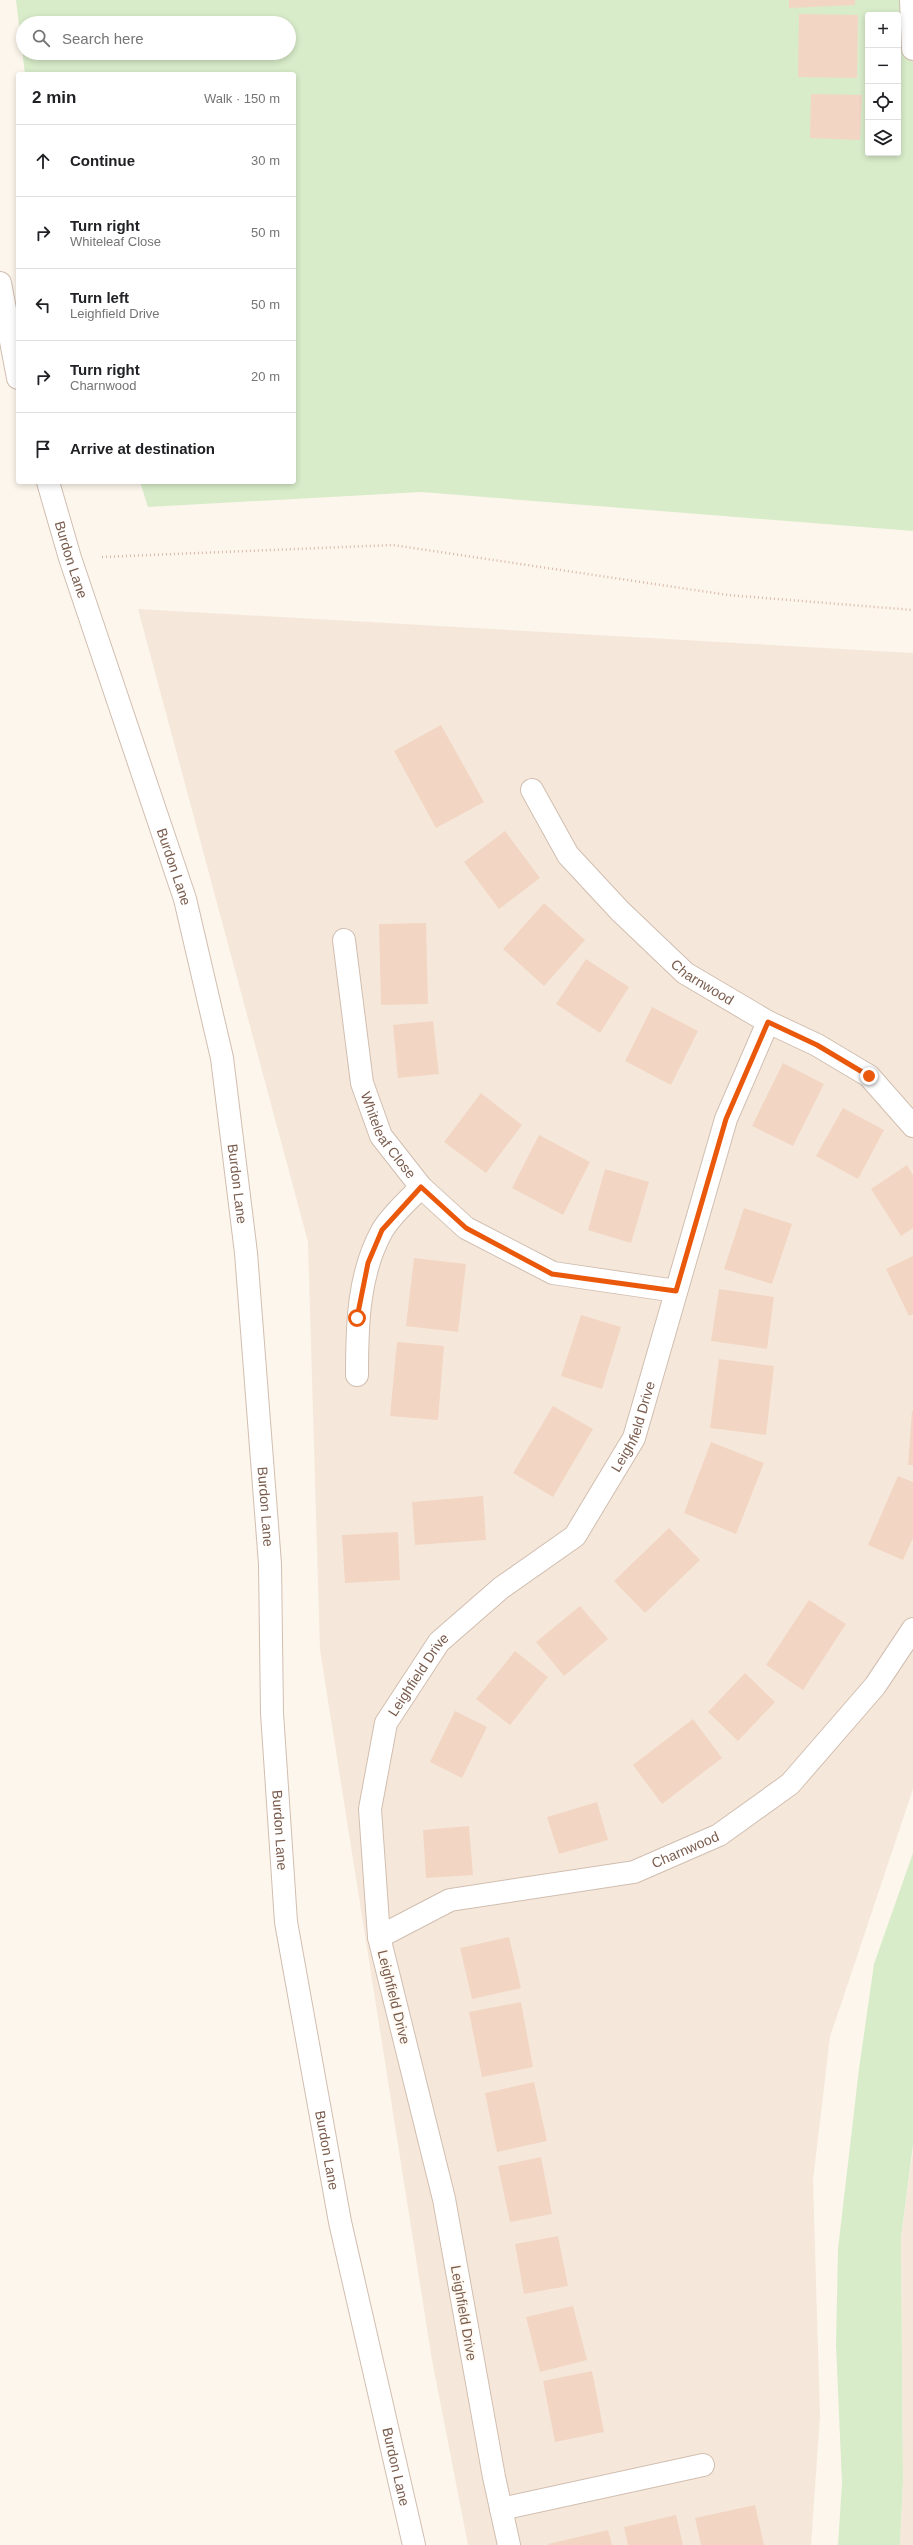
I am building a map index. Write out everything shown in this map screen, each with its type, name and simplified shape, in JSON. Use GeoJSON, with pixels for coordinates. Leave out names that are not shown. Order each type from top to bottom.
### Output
{"type":"FeatureCollection","features":[{"type":"Feature","properties":{"kind":"street"},"geometry":{"type":"LineString","coordinates":[[911,0],[913,49]]}},
{"type":"Feature","properties":{"kind":"street"},"geometry":{"type":"LineString","coordinates":[[0,283],[16,367]]}},
{"type":"Feature","properties":{"kind":"street","name":"Burdon Lane"},"geometry":{"type":"LineString","coordinates":[[49,484],[70,558],[185,899],[222,1058],[246,1253],[270,1564],[272,1714],[286,1922],[340,2222],[414,2545]]}},
{"type":"Feature","properties":{"kind":"street","name":"Charnwood"},"geometry":{"type":"LineString","coordinates":[[532,790],[568,855],[620,911],[685,972],[768,1022],[817,1045],[869,1076],[913,1126]]}},
{"type":"Feature","properties":{"kind":"street","name":"Whiteleaf Close"},"geometry":{"type":"LineString","coordinates":[[344,940],[362,1083],[381,1136],[421,1187],[466,1228],[552,1274],[676,1291]]}},
{"type":"Feature","properties":{"kind":"street","name":"Leighfield Drive"},"geometry":{"type":"LineString","coordinates":[[509,2545],[501,2509],[444,2199],[379,1937],[370,1809],[386,1723],[439,1642],[501,1588],[575,1536],[634,1438],[726,1119],[768,1022]]}},
{"type":"Feature","properties":{"kind":"street"},"geometry":{"type":"LineString","coordinates":[[357,1375],[357,1318],[368,1263],[382,1230],[421,1187]]}},
{"type":"Feature","properties":{"kind":"street","name":"Charnwood"},"geometry":{"type":"LineString","coordinates":[[379,1937],[450,1900],[634,1872],[718,1835],[790,1784],[875,1686],[913,1629]]}},
{"type":"Feature","properties":{"kind":"street"},"geometry":{"type":"LineString","coordinates":[[501,2509],[703,2465]]}},
{"type":"Feature","properties":{"kind":"path"},"geometry":{"type":"LineString","coordinates":[[70,558],[393,545],[728,595],[913,610]]}},
{"type":"Feature","properties":{"kind":"shaded area"},"geometry":{"type":"Polygon","coordinates":[[[138,609],[913,653],[913,1789],[830,2037],[813,2180],[820,2416],[811,2545],[468,2545],[432,2360],[320,1650],[308,1242],[138,609]]]}},
{"type":"Feature","properties":{"kind":"shaded area"},"geometry":{"type":"Polygon","coordinates":[[[913,2150],[913,2545],[900,2545],[903,2482],[901,2238],[913,2150]]]}},
{"type":"Feature","properties":{"kind":"green space"},"geometry":{"type":"Polygon","coordinates":[[[16,0],[913,0],[913,531],[421,492],[148,507],[141,484],[296,484],[296,72],[25,72],[23,60],[296,60],[296,16],[18,16],[16,0]]]}},
{"type":"Feature","properties":{"kind":"green space"},"geometry":{"type":"Polygon","coordinates":[[[913,1853],[913,2145],[901,2238],[903,2482],[900,2545],[838,2545],[842,2483],[836,2345],[838,2249],[859,2069],[874,1964],[913,1853]]]}},
{"type":"Feature","properties":{"kind":"building"},"geometry":{"type":"Polygon","coordinates":[[[789,0],[855,0],[855,5],[789,8],[789,0]]]}},
{"type":"Feature","properties":{"kind":"building"},"geometry":{"type":"Polygon","coordinates":[[[799,14],[858,15],[857,78],[798,77],[799,14]]]}},
{"type":"Feature","properties":{"kind":"building"},"geometry":{"type":"Polygon","coordinates":[[[811,94],[862,95],[860,140],[810,138],[811,94]]]}},
{"type":"Feature","properties":{"kind":"building"},"geometry":{"type":"Polygon","coordinates":[[[441,725],[484,802],[436,828],[394,751],[441,725]]]}},
{"type":"Feature","properties":{"kind":"building"},"geometry":{"type":"Polygon","coordinates":[[[505,831],[540,878],[499,909],[464,862],[505,831]]]}},
{"type":"Feature","properties":{"kind":"building"},"geometry":{"type":"Polygon","coordinates":[[[544,903],[585,940],[544,986],[503,949],[544,903]]]}},
{"type":"Feature","properties":{"kind":"building"},"geometry":{"type":"Polygon","coordinates":[[[426,923],[428,1004],[381,1005],[379,924],[426,923]]]}},
{"type":"Feature","properties":{"kind":"building"},"geometry":{"type":"Polygon","coordinates":[[[586,959],[629,987],[600,1033],[556,1004],[586,959]]]}},
{"type":"Feature","properties":{"kind":"building"},"geometry":{"type":"Polygon","coordinates":[[[652,1007],[698,1031],[671,1085],[625,1061],[652,1007]]]}},
{"type":"Feature","properties":{"kind":"building"},"geometry":{"type":"Polygon","coordinates":[[[433,1021],[439,1074],[398,1078],[393,1025],[433,1021]]]}},
{"type":"Feature","properties":{"kind":"building"},"geometry":{"type":"Polygon","coordinates":[[[783,1063],[824,1084],[793,1146],[752,1126],[783,1063]]]}},
{"type":"Feature","properties":{"kind":"building"},"geometry":{"type":"Polygon","coordinates":[[[481,1093],[522,1125],[486,1173],[444,1142],[481,1093]]]}},
{"type":"Feature","properties":{"kind":"building"},"geometry":{"type":"Polygon","coordinates":[[[843,1108],[884,1130],[858,1179],[816,1156],[843,1108]]]}},
{"type":"Feature","properties":{"kind":"building"},"geometry":{"type":"Polygon","coordinates":[[[539,1135],[590,1162],[563,1215],[512,1188],[539,1135]]]}},
{"type":"Feature","properties":{"kind":"building"},"geometry":{"type":"Polygon","coordinates":[[[907,1165],[913,1175],[913,1228],[901,1236],[871,1189],[907,1165]]]}},
{"type":"Feature","properties":{"kind":"building"},"geometry":{"type":"Polygon","coordinates":[[[605,1169],[649,1182],[631,1243],[588,1230],[605,1169]]]}},
{"type":"Feature","properties":{"kind":"building"},"geometry":{"type":"Polygon","coordinates":[[[744,1208],[792,1224],[772,1284],[724,1269],[744,1208]]]}},
{"type":"Feature","properties":{"kind":"building"},"geometry":{"type":"Polygon","coordinates":[[[913,1256],[913,1314],[909,1316],[886,1269],[913,1256]]]}},
{"type":"Feature","properties":{"kind":"building"},"geometry":{"type":"Polygon","coordinates":[[[414,1258],[466,1264],[458,1332],[406,1326],[414,1258]]]}},
{"type":"Feature","properties":{"kind":"building"},"geometry":{"type":"Polygon","coordinates":[[[719,1289],[774,1297],[767,1349],[711,1341],[719,1289]]]}},
{"type":"Feature","properties":{"kind":"building"},"geometry":{"type":"Polygon","coordinates":[[[581,1315],[621,1327],[602,1389],[561,1376],[581,1315]]]}},
{"type":"Feature","properties":{"kind":"building"},"geometry":{"type":"Polygon","coordinates":[[[397,1342],[444,1346],[438,1420],[390,1416],[397,1342]]]}},
{"type":"Feature","properties":{"kind":"building"},"geometry":{"type":"Polygon","coordinates":[[[719,1359],[774,1366],[766,1435],[710,1428],[719,1359]]]}},
{"type":"Feature","properties":{"kind":"building"},"geometry":{"type":"Polygon","coordinates":[[[553,1406],[593,1429],[553,1497],[513,1473],[553,1406]]]}},
{"type":"Feature","properties":{"kind":"building"},"geometry":{"type":"Polygon","coordinates":[[[912,1411],[913,1465],[908,1465],[912,1411]]]}},
{"type":"Feature","properties":{"kind":"building"},"geometry":{"type":"Polygon","coordinates":[[[711,1442],[764,1463],[736,1534],[684,1513],[711,1442]]]}},
{"type":"Feature","properties":{"kind":"building"},"geometry":{"type":"Polygon","coordinates":[[[898,1476],[913,1482],[913,1538],[903,1560],[868,1545],[898,1476]]]}},
{"type":"Feature","properties":{"kind":"building"},"geometry":{"type":"Polygon","coordinates":[[[483,1496],[486,1540],[415,1545],[412,1502],[483,1496]]]}},
{"type":"Feature","properties":{"kind":"building"},"geometry":{"type":"Polygon","coordinates":[[[669,1528],[700,1560],[645,1613],[614,1581],[669,1528]]]}},
{"type":"Feature","properties":{"kind":"building"},"geometry":{"type":"Polygon","coordinates":[[[398,1532],[400,1580],[345,1583],[342,1535],[398,1532]]]}},
{"type":"Feature","properties":{"kind":"building"},"geometry":{"type":"Polygon","coordinates":[[[809,1600],[846,1624],[803,1690],[766,1665],[809,1600]]]}},
{"type":"Feature","properties":{"kind":"building"},"geometry":{"type":"Polygon","coordinates":[[[580,1606],[608,1639],[564,1676],[536,1642],[580,1606]]]}},
{"type":"Feature","properties":{"kind":"building"},"geometry":{"type":"Polygon","coordinates":[[[515,1651],[548,1677],[510,1725],[476,1699],[515,1651]]]}},
{"type":"Feature","properties":{"kind":"building"},"geometry":{"type":"Polygon","coordinates":[[[745,1673],[775,1702],[738,1741],[708,1712],[745,1673]]]}},
{"type":"Feature","properties":{"kind":"building"},"geometry":{"type":"Polygon","coordinates":[[[455,1711],[487,1727],[462,1778],[430,1762],[455,1711]]]}},
{"type":"Feature","properties":{"kind":"building"},"geometry":{"type":"Polygon","coordinates":[[[693,1719],[722,1758],[662,1804],[633,1765],[693,1719]]]}},
{"type":"Feature","properties":{"kind":"building"},"geometry":{"type":"Polygon","coordinates":[[[597,1802],[608,1840],[559,1854],[547,1817],[597,1802]]]}},
{"type":"Feature","properties":{"kind":"building"},"geometry":{"type":"Polygon","coordinates":[[[469,1826],[473,1875],[426,1878],[423,1830],[469,1826]]]}},
{"type":"Feature","properties":{"kind":"building"},"geometry":{"type":"Polygon","coordinates":[[[509,1937],[521,1988],[472,1999],[460,1948],[509,1937]]]}},
{"type":"Feature","properties":{"kind":"building"},"geometry":{"type":"Polygon","coordinates":[[[521,2002],[533,2067],[482,2077],[469,2012],[521,2002]]]}},
{"type":"Feature","properties":{"kind":"building"},"geometry":{"type":"Polygon","coordinates":[[[534,2082],[547,2141],[497,2152],[485,2093],[534,2082]]]}},
{"type":"Feature","properties":{"kind":"building"},"geometry":{"type":"Polygon","coordinates":[[[541,2157],[552,2214],[510,2222],[498,2166],[541,2157]]]}},
{"type":"Feature","properties":{"kind":"building"},"geometry":{"type":"Polygon","coordinates":[[[558,2236],[568,2286],[524,2294],[515,2244],[558,2236]]]}},
{"type":"Feature","properties":{"kind":"building"},"geometry":{"type":"Polygon","coordinates":[[[573,2306],[587,2360],[540,2372],[526,2317],[573,2306]]]}},
{"type":"Feature","properties":{"kind":"building"},"geometry":{"type":"Polygon","coordinates":[[[592,2371],[604,2432],[555,2442],[543,2381],[592,2371]]]}},
{"type":"Feature","properties":{"kind":"building"},"geometry":{"type":"Polygon","coordinates":[[[755,2505],[764,2545],[701,2545],[695,2518],[755,2505]]]}},
{"type":"Feature","properties":{"kind":"building"},"geometry":{"type":"Polygon","coordinates":[[[676,2515],[683,2545],[628,2545],[624,2527],[676,2515]]]}},
{"type":"Feature","properties":{"kind":"building"},"geometry":{"type":"Polygon","coordinates":[[[608,2530],[612,2545],[548,2544],[608,2530]]]}},
{"type":"Feature","properties":{"kind":"route"},"geometry":{"type":"LineString","coordinates":[[357,1318],[368,1263],[382,1230],[421,1187],[466,1228],[552,1274],[676,1291],[726,1119],[768,1022],[817,1045],[869,1076]]}}]}
